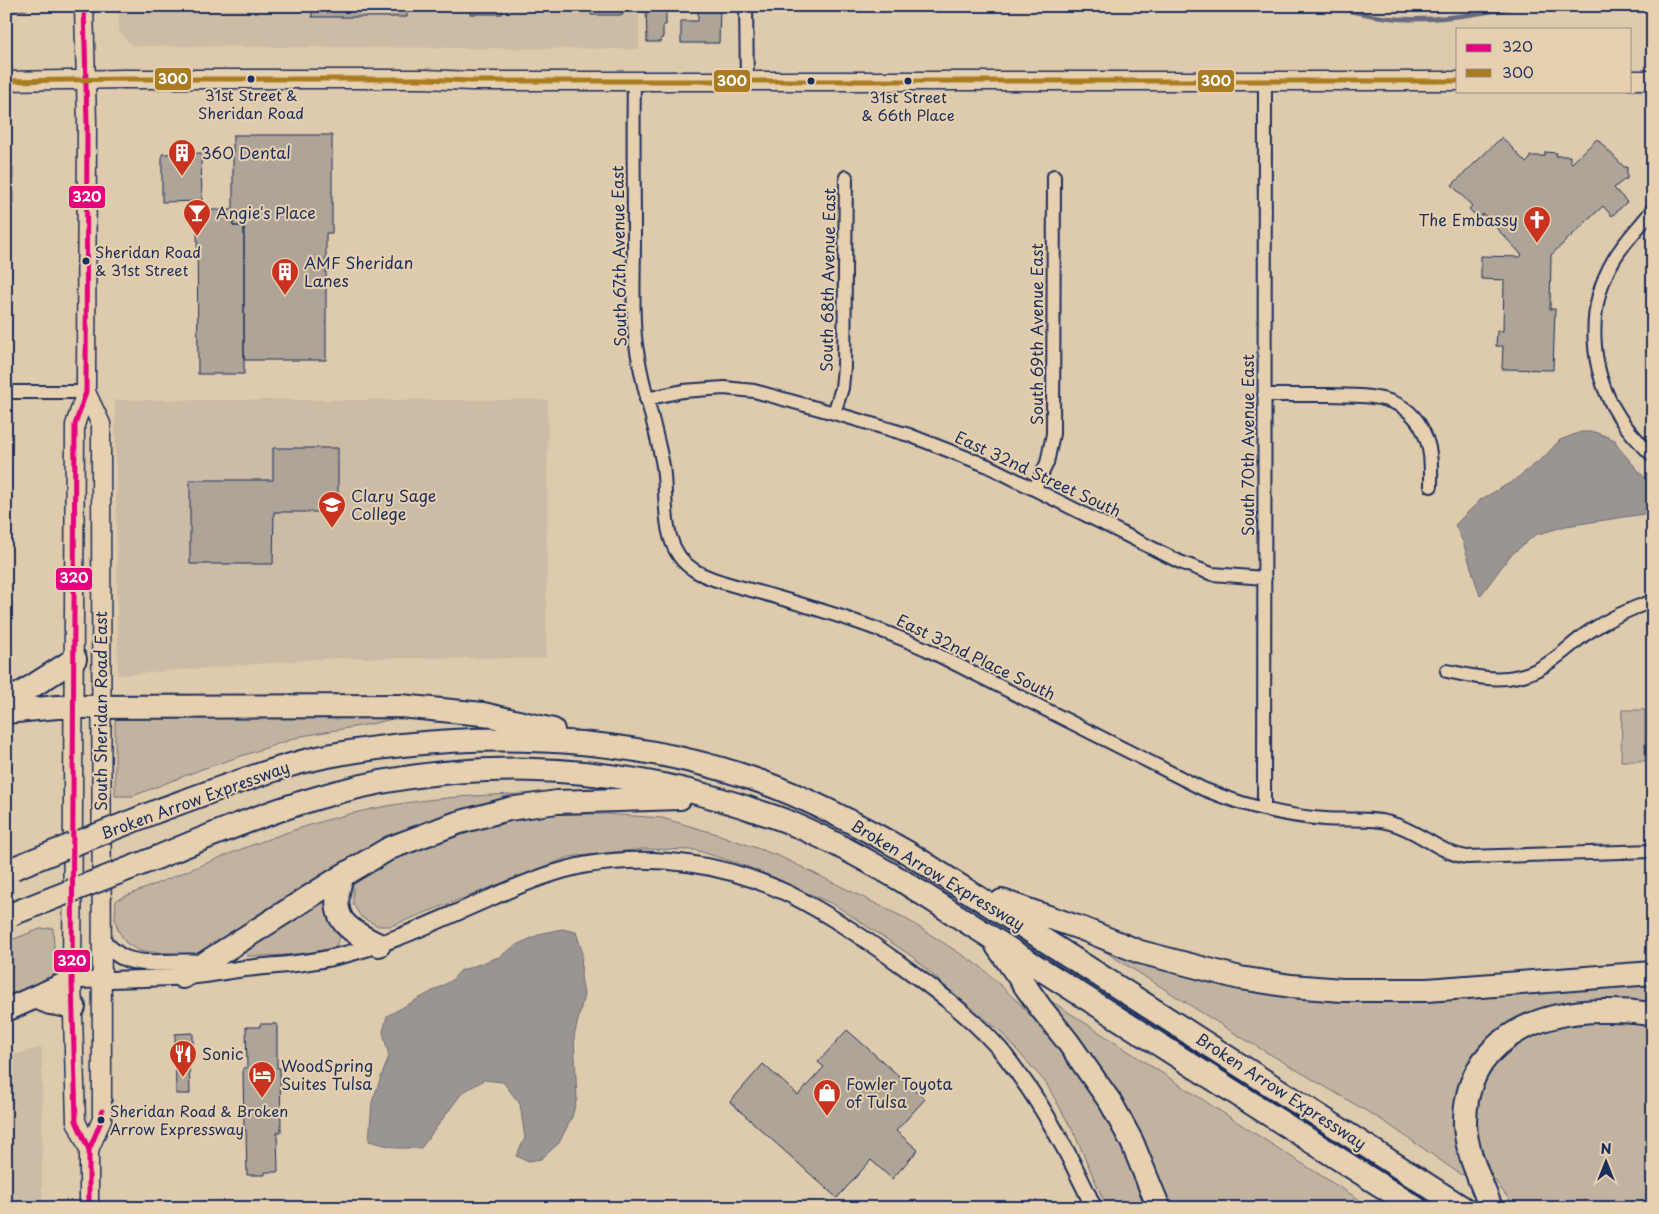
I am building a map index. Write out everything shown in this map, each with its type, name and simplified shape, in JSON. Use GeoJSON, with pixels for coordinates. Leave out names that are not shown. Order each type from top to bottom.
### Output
{"type":"FeatureCollection","features":[{"type":"Feature","properties":{"kind":"highway"},"geometry":{"type":"LineString","coordinates":[[6,703],[75,659]]}},
{"type":"Feature","properties":{"kind":"highway"},"geometry":{"type":"LineString","coordinates":[[6,712],[34,708],[400,706],[483,714],[661,755]]}},
{"type":"Feature","properties":{"kind":"highway","name":"Broken Arrow Expressway"},"geometry":{"type":"LineString","coordinates":[[10,870],[209,792],[294,764],[376,748],[470,739],[530,739],[580,743],[661,755],[762,782],[868,830],[965,888],[1463,1208]]}},
{"type":"Feature","properties":{"kind":"highway","name":"Broken Arrow Expressway"},"geometry":{"type":"LineString","coordinates":[[9,915],[256,818],[310,799],[389,781],[440,773],[491,769],[555,770],[599,774],[634,780],[714,797],[792,823],[821,836],[901,880],[1416,1208]]}},
{"type":"Feature","properties":{"kind":"highway"},"geometry":{"type":"LineString","coordinates":[[182,977],[342,876],[390,848],[457,823],[509,809],[557,802],[714,797]]}},
{"type":"Feature","properties":{"kind":"highway"},"geometry":{"type":"LineString","coordinates":[[342,876],[336,901],[342,922],[360,936],[379,945]]}},
{"type":"Feature","properties":{"kind":"highway"},"geometry":{"type":"LineString","coordinates":[[965,888],[1083,929],[1140,952],[1240,978],[1291,986],[1342,990],[1427,990],[1653,973]]}},
{"type":"Feature","properties":{"kind":"highway"},"geometry":{"type":"LineString","coordinates":[[991,937],[1111,1103],[1132,1142],[1159,1208]]}},
{"type":"Feature","properties":{"kind":"highway"},"geometry":{"type":"LineString","coordinates":[[6,1010],[38,998],[72,981]]}},
{"type":"Feature","properties":{"kind":"highway"},"geometry":{"type":"LineString","coordinates":[[38,998],[50,1003],[74,1007]]}},
{"type":"Feature","properties":{"kind":"highway"},"geometry":{"type":"LineString","coordinates":[[1490,1208],[1470,1154],[1465,1125],[1466,1109],[1474,1079],[1482,1064],[1494,1049],[1507,1037],[1524,1027],[1545,1019],[1570,1013],[1624,1011],[1653,1015]]}},
{"type":"Feature","properties":{"kind":"main road","name":"South Sheridan Road East"},"geometry":{"type":"LineString","coordinates":[[84,6],[87,122],[86,392],[75,425],[72,981],[76,1121],[89,1150],[90,1208]]}},
{"type":"Feature","properties":{"kind":"main road"},"geometry":{"type":"LineString","coordinates":[[6,81],[124,79],[1456,81]]}},
{"type":"Feature","properties":{"kind":"main road"},"geometry":{"type":"LineString","coordinates":[[1632,80],[1653,80]]}},
{"type":"Feature","properties":{"kind":"main road","name":"South Sheridan Road East"},"geometry":{"type":"LineString","coordinates":[[86,392],[101,424],[102,1119],[89,1150]]}},
{"type":"Feature","properties":{"kind":"street"},"geometry":{"type":"LineString","coordinates":[[746,6],[747,80]]}},
{"type":"Feature","properties":{"kind":"street","name":"South 67th Avenue East"},"geometry":{"type":"LineString","coordinates":[[634,80],[634,321],[637,353],[646,399],[657,436],[665,483],[669,535],[674,548]]}},
{"type":"Feature","properties":{"kind":"street","name":"South 70th Avenue East"},"geometry":{"type":"LineString","coordinates":[[1264,809],[1265,82]]}},
{"type":"Feature","properties":{"kind":"street","name":"South 69th Avenue East"},"geometry":{"type":"LineString","coordinates":[[1035,488],[1047,463],[1053,434],[1054,176]]}},
{"type":"Feature","properties":{"kind":"street","name":"South 68th Avenue East"},"geometry":{"type":"LineString","coordinates":[[834,412],[842,388],[844,367],[846,177]]}},
{"type":"Feature","properties":{"kind":"street"},"geometry":{"type":"LineString","coordinates":[[1653,209],[1630,236],[1612,262],[1601,289],[1595,326],[1597,361],[1610,401],[1625,426],[1653,456]]}},
{"type":"Feature","properties":{"kind":"street","name":"East 32nd Street South"},"geometry":{"type":"LineString","coordinates":[[646,399],[683,391],[724,388],[754,392],[834,412],[951,450],[988,466],[1180,562],[1212,574],[1265,578]]}},
{"type":"Feature","properties":{"kind":"street"},"geometry":{"type":"LineString","coordinates":[[6,392],[86,392]]}},
{"type":"Feature","properties":{"kind":"street"},"geometry":{"type":"LineString","coordinates":[[1264,394],[1365,396],[1389,400],[1399,404],[1416,419],[1428,441],[1431,459],[1431,486]]}},
{"type":"Feature","properties":{"kind":"street","name":"East 32nd Place South"},"geometry":{"type":"LineString","coordinates":[[674,548],[682,560],[693,570],[701,574],[842,616],[926,648],[1203,789],[1236,802],[1289,815],[1388,822],[1407,829],[1444,850],[1466,857],[1653,850]]}},
{"type":"Feature","properties":{"kind":"street"},"geometry":{"type":"LineString","coordinates":[[1447,671],[1494,679],[1518,677],[1528,674],[1550,662],[1586,634],[1612,618],[1624,611],[1653,601]]}},
{"type":"Feature","properties":{"kind":"street"},"geometry":{"type":"LineString","coordinates":[[72,981],[182,977],[297,964],[334,957],[379,945],[514,887],[585,865],[651,860],[717,869],[788,894],[861,936],[950,1000],[997,1046],[1038,1100],[1069,1153],[1094,1208]]}},
{"type":"Feature","properties":{"kind":"street"},"geometry":{"type":"LineString","coordinates":[[101,940],[113,951],[127,959],[149,962],[204,962],[232,970]]}},
{"type":"Feature","properties":{"kind":"shaded area"},"geometry":{"type":"Polygon","coordinates":[[[119,6],[639,6],[639,49],[132,46],[119,31],[119,6]]]}},
{"type":"Feature","properties":{"kind":"shaded area","name":"Clary Sage College"},"geometry":{"type":"Polygon","coordinates":[[[115,400],[548,400],[546,658],[332,658],[118,675],[115,400]]]}},
{"type":"Feature","properties":{"kind":"shaded area"},"geometry":{"type":"Polygon","coordinates":[[[1581,432],[1595,432],[1615,440],[1618,447],[1650,484],[1653,502],[1644,514],[1566,526],[1535,535],[1510,556],[1480,596],[1463,542],[1455,525],[1480,500],[1513,481],[1543,458],[1560,440],[1581,432]]]}},
{"type":"Feature","properties":{"kind":"shaded area"},"geometry":{"type":"Polygon","coordinates":[[[1622,710],[1645,710],[1645,761],[1621,761],[1622,710]]]}},
{"type":"Feature","properties":{"kind":"shaded area"},"geometry":{"type":"Polygon","coordinates":[[[122,714],[401,717],[302,736],[202,769],[133,796],[115,796],[115,721],[122,714]]]}},
{"type":"Feature","properties":{"kind":"shaded area"},"geometry":{"type":"Polygon","coordinates":[[[526,794],[526,800],[494,806],[198,955],[139,951],[126,943],[118,930],[115,919],[116,900],[242,849],[306,826],[372,809],[411,802],[468,796],[526,794]]]}},
{"type":"Feature","properties":{"kind":"shaded area"},"geometry":{"type":"Polygon","coordinates":[[[551,814],[606,814],[662,818],[717,834],[779,856],[903,917],[981,967],[1020,1004],[1066,1056],[1101,1107],[1133,1164],[1149,1208],[1107,1208],[1074,1133],[1046,1083],[999,1030],[953,993],[913,957],[835,905],[748,867],[696,850],[643,849],[569,857],[391,926],[378,926],[361,917],[353,904],[353,885],[380,866],[404,854],[492,825],[551,814]]]}},
{"type":"Feature","properties":{"kind":"shaded area"},"geometry":{"type":"Polygon","coordinates":[[[324,902],[340,937],[335,947],[313,952],[247,956],[244,948],[324,902]]]}},
{"type":"Feature","properties":{"kind":"shaded area"},"geometry":{"type":"Polygon","coordinates":[[[53,928],[56,984],[6,1002],[6,942],[40,929],[53,928]]]}},
{"type":"Feature","properties":{"kind":"shaded area"},"geometry":{"type":"Polygon","coordinates":[[[562,929],[576,932],[582,951],[581,976],[584,995],[574,1037],[577,1098],[572,1117],[559,1143],[541,1159],[529,1161],[516,1156],[525,1138],[520,1104],[503,1082],[484,1080],[462,1093],[421,1148],[397,1148],[369,1141],[372,1102],[389,1056],[383,1032],[387,1016],[451,981],[460,971],[499,957],[518,944],[543,933],[562,929]]]}},
{"type":"Feature","properties":{"kind":"shaded area"},"geometry":{"type":"Polygon","coordinates":[[[1096,946],[1214,981],[1653,980],[1653,1008],[1600,1004],[1471,1066],[1469,1171],[1464,1175],[1385,1122],[1239,1036],[1096,946]]]}},
{"type":"Feature","properties":{"kind":"shaded area"},"geometry":{"type":"Polygon","coordinates":[[[1051,1001],[1373,1208],[1170,1208],[1046,1003],[1051,1001]]]}},
{"type":"Feature","properties":{"kind":"shaded area"},"geometry":{"type":"Polygon","coordinates":[[[1625,1021],[1653,1026],[1653,1208],[1516,1208],[1499,1187],[1484,1163],[1478,1146],[1476,1132],[1477,1108],[1480,1092],[1486,1077],[1503,1055],[1514,1046],[1541,1032],[1573,1024],[1625,1021]]]}},
{"type":"Feature","properties":{"kind":"shaded area"},"geometry":{"type":"Polygon","coordinates":[[[42,1047],[42,1208],[6,1208],[6,1057],[42,1047]]]}},
{"type":"Feature","properties":{"kind":"building"},"geometry":{"type":"Polygon","coordinates":[[[6,6],[26,6],[26,10],[6,10],[6,6]]]}},
{"type":"Feature","properties":{"kind":"building"},"geometry":{"type":"Polygon","coordinates":[[[312,6],[407,6],[407,17],[312,17],[312,6]]]}},
{"type":"Feature","properties":{"kind":"building"},"geometry":{"type":"Polygon","coordinates":[[[470,6],[502,6],[502,14],[470,14],[470,6]]]}},
{"type":"Feature","properties":{"kind":"building"},"geometry":{"type":"Polygon","coordinates":[[[591,6],[623,6],[623,15],[591,15],[591,6]]]}},
{"type":"Feature","properties":{"kind":"building"},"geometry":{"type":"Polygon","coordinates":[[[646,6],[666,6],[666,25],[663,25],[663,38],[661,38],[661,42],[647,42],[646,6]]]}},
{"type":"Feature","properties":{"kind":"building"},"geometry":{"type":"Polygon","coordinates":[[[698,6],[720,6],[719,43],[681,43],[681,21],[698,21],[698,6]]]}},
{"type":"Feature","properties":{"kind":"building","name":"AMF Sheridan Lanes"},"geometry":{"type":"Polygon","coordinates":[[[233,135],[332,135],[332,233],[326,233],[326,360],[244,360],[244,226],[233,226],[233,135]]]}},
{"type":"Feature","properties":{"kind":"building","name":"The Embassy"},"geometry":{"type":"Polygon","coordinates":[[[1502,137],[1526,163],[1530,156],[1545,156],[1545,152],[1557,153],[1556,156],[1570,156],[1572,163],[1597,139],[1624,167],[1627,167],[1627,179],[1614,188],[1627,202],[1612,216],[1603,206],[1551,255],[1550,309],[1555,309],[1553,370],[1502,369],[1503,346],[1496,346],[1497,331],[1503,331],[1504,280],[1481,279],[1481,256],[1520,257],[1522,255],[1483,214],[1478,218],[1469,209],[1472,206],[1452,185],[1502,137]]]}},
{"type":"Feature","properties":{"kind":"building"},"geometry":{"type":"Polygon","coordinates":[[[6,153],[7,167],[13,167],[13,203],[6,203],[6,153]]]}},
{"type":"Feature","properties":{"kind":"building","name":"360 Dental"},"geometry":{"type":"Polygon","coordinates":[[[201,153],[202,201],[162,202],[162,154],[201,153]]]}},
{"type":"Feature","properties":{"kind":"building"},"geometry":{"type":"Polygon","coordinates":[[[197,210],[233,210],[233,226],[244,226],[244,374],[198,374],[197,210]]]}},
{"type":"Feature","properties":{"kind":"building"},"geometry":{"type":"Polygon","coordinates":[[[273,448],[338,448],[338,512],[274,512],[273,564],[190,564],[190,480],[273,480],[273,448]]]}},
{"type":"Feature","properties":{"kind":"building","name":"WoodSpring Suites Tulsa"},"geometry":{"type":"Polygon","coordinates":[[[260,1024],[277,1024],[277,1068],[280,1068],[281,1132],[277,1132],[278,1172],[265,1172],[265,1175],[247,1175],[243,1068],[247,1068],[246,1027],[260,1027],[260,1024]]]}},
{"type":"Feature","properties":{"kind":"building","name":"Fowler Toyota of Tulsa"},"geometry":{"type":"Polygon","coordinates":[[[847,1030],[925,1099],[896,1131],[918,1150],[892,1179],[871,1160],[837,1198],[730,1102],[763,1064],[798,1095],[824,1067],[818,1062],[847,1030]]]}},
{"type":"Feature","properties":{"kind":"building","name":"Sonic"},"geometry":{"type":"Polygon","coordinates":[[[193,1033],[193,1063],[189,1063],[190,1094],[176,1094],[175,1034],[193,1033]]]}},
{"type":"Feature","properties":{"kind":"waterway"},"geometry":{"type":"LineString","coordinates":[[1326,6],[1402,19],[1433,19],[1463,16],[1524,6]]}},
{"type":"Feature","properties":{"kind":"transit line","name":"320"},"geometry":{"type":"LineString","coordinates":[[84,6],[87,123],[86,392],[75,425],[72,981],[76,1121],[89,1150]]}},
{"type":"Feature","properties":{"kind":"transit line","name":"300"},"geometry":{"type":"LineString","coordinates":[[6,81],[124,79],[1456,81]]}},
{"type":"Feature","properties":{"kind":"transit line","name":"320"},"geometry":{"type":"LineString","coordinates":[[89,1208],[89,1150],[102,1119],[102,1111]]}},
{"type":"Feature","properties":{"kind":"place","name":"31st Street & Sheridan Road"},"geometry":{"type":"Point","coordinates":[251,79]}},
{"type":"Feature","properties":{"kind":"place","name":"31st Street & 66th Place"},"geometry":{"type":"Point","coordinates":[908,81]}},
{"type":"Feature","properties":{"kind":"place","name":"360 Dental"},"geometry":{"type":"Point","coordinates":[182,177]}},
{"type":"Feature","properties":{"kind":"place","name":"Angie's Place"},"geometry":{"type":"Point","coordinates":[197,237]}},
{"type":"Feature","properties":{"kind":"place","name":"The Embassy"},"geometry":{"type":"Point","coordinates":[1537,244]}},
{"type":"Feature","properties":{"kind":"place","name":"Sheridan Road & 31st Street"},"geometry":{"type":"Point","coordinates":[86,261]}},
{"type":"Feature","properties":{"kind":"place","name":"AMF Sheridan Lanes"},"geometry":{"type":"Point","coordinates":[285,296]}},
{"type":"Feature","properties":{"kind":"place","name":"Clary Sage College"},"geometry":{"type":"Point","coordinates":[332,529]}},
{"type":"Feature","properties":{"kind":"place","name":"Sonic"},"geometry":{"type":"Point","coordinates":[183,1078]}},
{"type":"Feature","properties":{"kind":"place","name":"WoodSpring Suites Tulsa"},"geometry":{"type":"Point","coordinates":[262,1099]}},
{"type":"Feature","properties":{"kind":"place","name":"Fowler Toyota of Tulsa"},"geometry":{"type":"Point","coordinates":[827,1117]}},
{"type":"Feature","properties":{"kind":"place","name":"Sheridan Road & Broken Arrow Expressway"},"geometry":{"type":"Point","coordinates":[101,1120]}}]}
